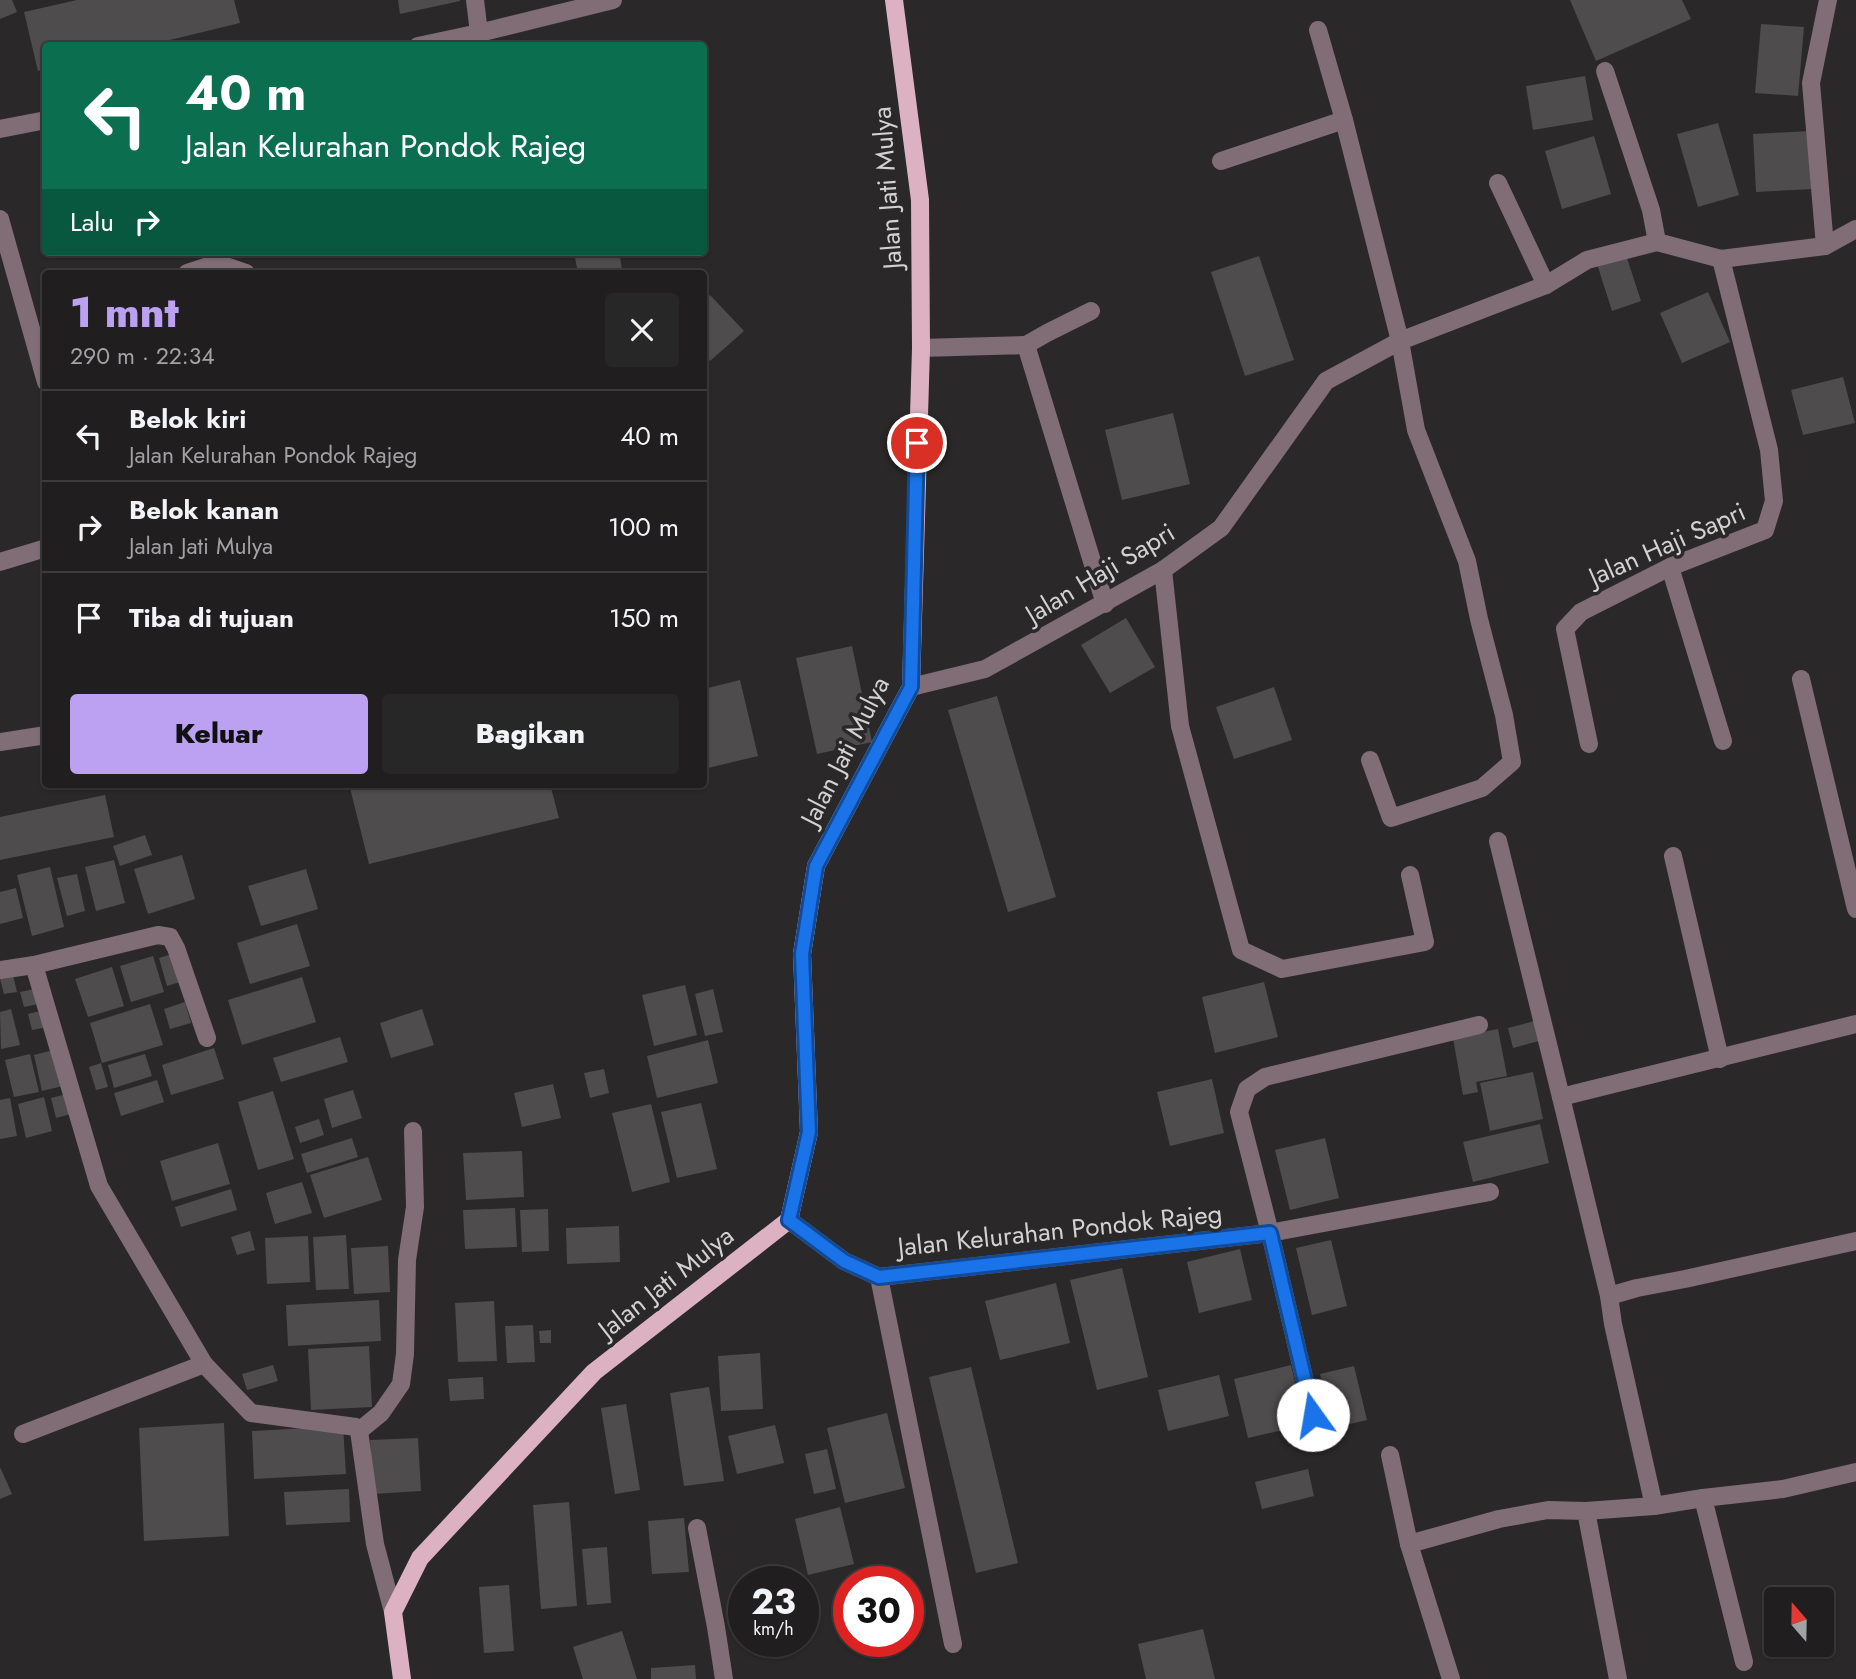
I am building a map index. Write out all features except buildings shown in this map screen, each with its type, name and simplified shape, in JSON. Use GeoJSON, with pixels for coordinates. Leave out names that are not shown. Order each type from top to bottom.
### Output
{"type":"FeatureCollection","features":[{"type":"Feature","properties":{"kind":"main road","name":"Jalan Jati Mulya"},"geometry":{"type":"LineString","coordinates":[[393,1612],[420,1558],[593,1372],[789,1220],[809,1132],[802,954],[816,866],[911,687],[921,348],[920,200],[894,0]]}},
{"type":"Feature","properties":{"kind":"main road"},"geometry":{"type":"LineString","coordinates":[[393,1612],[402,1679]]}},
{"type":"Feature","properties":{"kind":"street"},"geometry":{"type":"LineString","coordinates":[[475,0],[480,33]]}},
{"type":"Feature","properties":{"kind":"street"},"geometry":{"type":"LineString","coordinates":[[437,42],[614,0]]}},
{"type":"Feature","properties":{"kind":"street"},"geometry":{"type":"LineString","coordinates":[[1825,246],[1811,83],[1828,0]]}},
{"type":"Feature","properties":{"kind":"street"},"geometry":{"type":"LineString","coordinates":[[1318,30],[1344,120],[1400,341],[1416,430],[1467,561],[1504,715],[1512,762],[1482,788],[1391,818],[1370,760]]}},
{"type":"Feature","properties":{"kind":"street"},"geometry":{"type":"LineString","coordinates":[[1605,71],[1651,210],[1657,242]]}},
{"type":"Feature","properties":{"kind":"street"},"geometry":{"type":"LineString","coordinates":[[1221,161],[1344,120]]}},
{"type":"Feature","properties":{"kind":"street"},"geometry":{"type":"LineString","coordinates":[[0,129],[42,121]]}},
{"type":"Feature","properties":{"kind":"street"},"geometry":{"type":"LineString","coordinates":[[1498,183],[1546,285]]}},
{"type":"Feature","properties":{"kind":"street"},"geometry":{"type":"LineString","coordinates":[[0,219],[38,321],[42,352]]}},
{"type":"Feature","properties":{"kind":"street","name":"Jalan Haji Sapri"},"geometry":{"type":"LineString","coordinates":[[911,687],[985,669],[1163,570],[1221,528],[1326,381],[1400,341],[1546,285],[1587,260],[1657,242],[1721,259],[1825,246],[1856,229]]}},
{"type":"Feature","properties":{"kind":"street","name":"Jalan Haji Sapri"},"geometry":{"type":"LineString","coordinates":[[1589,744],[1565,629],[1581,611],[1670,567],[1765,530],[1774,501],[1769,450],[1721,259]]}},
{"type":"Feature","properties":{"kind":"street"},"geometry":{"type":"LineString","coordinates":[[196,270],[217,263],[237,270]]}},
{"type":"Feature","properties":{"kind":"street"},"geometry":{"type":"LineString","coordinates":[[921,348],[1026,345],[1091,311]]}},
{"type":"Feature","properties":{"kind":"street"},"geometry":{"type":"LineString","coordinates":[[1026,345],[1105,604]]}},
{"type":"Feature","properties":{"kind":"street"},"geometry":{"type":"LineString","coordinates":[[0,562],[42,549]]}},
{"type":"Feature","properties":{"kind":"street"},"geometry":{"type":"LineString","coordinates":[[1670,567],[1723,741]]}},
{"type":"Feature","properties":{"kind":"street"},"geometry":{"type":"LineString","coordinates":[[1163,570],[1180,726],[1241,950],[1282,969],[1425,942],[1410,875]]}},
{"type":"Feature","properties":{"kind":"street"},"geometry":{"type":"LineString","coordinates":[[1801,679],[1856,909]]}},
{"type":"Feature","properties":{"kind":"street"},"geometry":{"type":"LineString","coordinates":[[0,742],[42,736]]}},
{"type":"Feature","properties":{"kind":"street"},"geometry":{"type":"LineString","coordinates":[[1498,841],[1609,1297],[1654,1506]]}},
{"type":"Feature","properties":{"kind":"street"},"geometry":{"type":"LineString","coordinates":[[1673,856],[1720,1059]]}},
{"type":"Feature","properties":{"kind":"street"},"geometry":{"type":"LineString","coordinates":[[0,970],[34,965],[158,935],[170,937],[207,1038]]}},
{"type":"Feature","properties":{"kind":"street"},"geometry":{"type":"LineString","coordinates":[[34,965],[99,1186],[204,1364],[251,1413],[356,1427],[359,1431],[375,1544],[393,1612]]}},
{"type":"Feature","properties":{"kind":"street"},"geometry":{"type":"LineString","coordinates":[[1561,1097],[1856,1024]]}},
{"type":"Feature","properties":{"kind":"street","name":"Jalan Kelurahan Pondok Rajeg"},"geometry":{"type":"LineString","coordinates":[[1319,1441],[1239,1112],[1247,1089],[1265,1077],[1479,1025]]}},
{"type":"Feature","properties":{"kind":"street"},"geometry":{"type":"LineString","coordinates":[[359,1431],[381,1413],[401,1384],[405,1354],[407,1260],[415,1207],[413,1131]]}},
{"type":"Feature","properties":{"kind":"street","name":"Jalan Kelurahan Pondok Rajeg"},"geometry":{"type":"LineString","coordinates":[[789,1220],[844,1261],[879,1277],[1270,1233],[1490,1192]]}},
{"type":"Feature","properties":{"kind":"street"},"geometry":{"type":"LineString","coordinates":[[1609,1297],[1637,1288],[1856,1241]]}},
{"type":"Feature","properties":{"kind":"street"},"geometry":{"type":"LineString","coordinates":[[879,1277],[953,1644]]}},
{"type":"Feature","properties":{"kind":"street"},"geometry":{"type":"LineString","coordinates":[[23,1434],[204,1364]]}},
{"type":"Feature","properties":{"kind":"street"},"geometry":{"type":"LineString","coordinates":[[1390,1454],[1409,1544],[1451,1679]]}},
{"type":"Feature","properties":{"kind":"street"},"geometry":{"type":"LineString","coordinates":[[1409,1544],[1499,1519],[1548,1510],[1586,1511],[1654,1506],[1783,1489],[1856,1472]]}},
{"type":"Feature","properties":{"kind":"street"},"geometry":{"type":"LineString","coordinates":[[1703,1498],[1744,1662]]}},
{"type":"Feature","properties":{"kind":"street"},"geometry":{"type":"LineString","coordinates":[[1586,1511],[1618,1679]]}},
{"type":"Feature","properties":{"kind":"street"},"geometry":{"type":"LineString","coordinates":[[697,1528],[724,1679]]}},
{"type":"Feature","properties":{"kind":"route"},"geometry":{"type":"LineString","coordinates":[[917,443],[911,687],[816,866],[802,954],[809,1132],[789,1220],[844,1261],[879,1277],[1270,1233],[1313,1415]]}}]}
